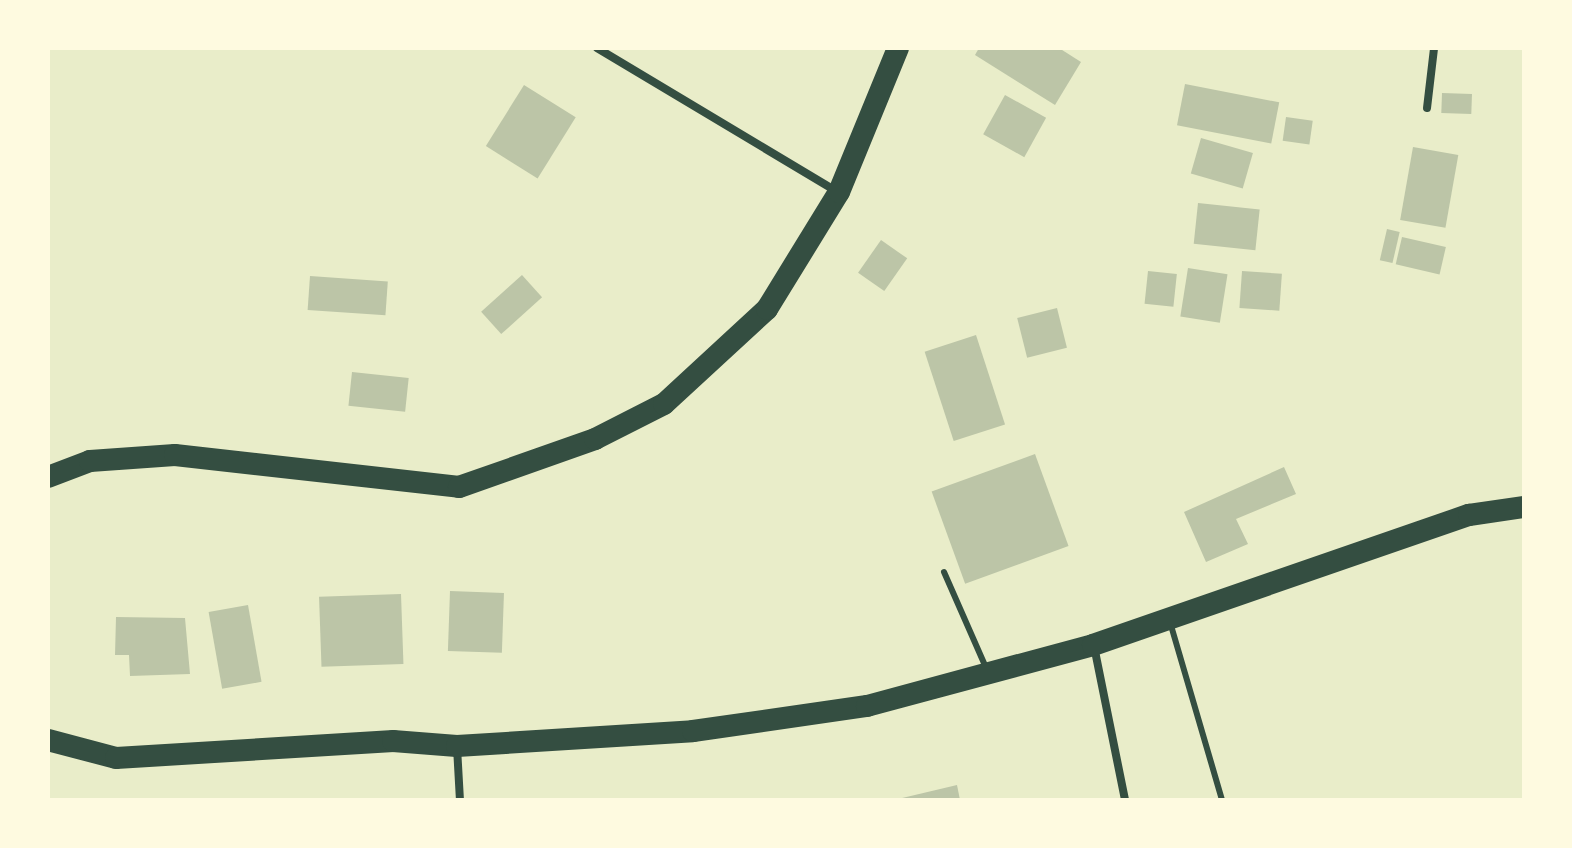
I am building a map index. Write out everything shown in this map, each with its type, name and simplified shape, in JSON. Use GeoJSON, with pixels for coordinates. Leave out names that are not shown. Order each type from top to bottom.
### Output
{"type":"FeatureCollection","features":[{"type":"Feature","properties":{"kind":"highway"},"geometry":{"type":"LineString","coordinates":[[48,477],[90,461],[175,455],[459,487],[538,464],[664,404],[714,362],[767,309],[839,192],[898,48]]}},
{"type":"Feature","properties":{"kind":"highway"},"geometry":{"type":"LineString","coordinates":[[48,740],[116,758],[393,741],[457,746],[693,731],[867,706],[1093,645],[1469,515],[1524,507]]}},
{"type":"Feature","properties":{"kind":"street"},"geometry":{"type":"LineString","coordinates":[[597,48],[839,192]]}},
{"type":"Feature","properties":{"kind":"street"},"geometry":{"type":"LineString","coordinates":[[1427,108],[1434,48]]}},
{"type":"Feature","properties":{"kind":"street"},"geometry":{"type":"LineString","coordinates":[[1093,645],[1125,800]]}},
{"type":"Feature","properties":{"kind":"street"},"geometry":{"type":"LineString","coordinates":[[457,746],[460,800]]}},
{"type":"Feature","properties":{"kind":"lane"},"geometry":{"type":"LineString","coordinates":[[944,572],[989,673]]}},
{"type":"Feature","properties":{"kind":"lane"},"geometry":{"type":"LineString","coordinates":[[1169,619],[1222,800]]}},
{"type":"Feature","properties":{"kind":"building"},"geometry":{"type":"Polygon","coordinates":[[[979,48],[1059,48],[1081,62],[1055,105],[975,55],[979,48]]]}},
{"type":"Feature","properties":{"kind":"building"},"geometry":{"type":"Polygon","coordinates":[[[1185,84],[1279,102],[1271,144],[1177,125],[1185,84]]]}},
{"type":"Feature","properties":{"kind":"building"},"geometry":{"type":"Polygon","coordinates":[[[524,85],[576,117],[538,178],[486,146],[524,85]]]}},
{"type":"Feature","properties":{"kind":"building"},"geometry":{"type":"Polygon","coordinates":[[[1442,93],[1472,94],[1471,114],[1441,113],[1442,93]]]}},
{"type":"Feature","properties":{"kind":"building"},"geometry":{"type":"Polygon","coordinates":[[[1005,95],[1046,118],[1024,157],[983,134],[1005,95]]]}},
{"type":"Feature","properties":{"kind":"building"},"geometry":{"type":"Polygon","coordinates":[[[1286,117],[1313,121],[1309,145],[1283,141],[1286,117]]]}},
{"type":"Feature","properties":{"kind":"building"},"geometry":{"type":"Polygon","coordinates":[[[1201,138],[1253,153],[1243,188],[1191,174],[1201,138]]]}},
{"type":"Feature","properties":{"kind":"building"},"geometry":{"type":"Polygon","coordinates":[[[1413,147],[1458,155],[1445,228],[1400,220],[1413,147]]]}},
{"type":"Feature","properties":{"kind":"building"},"geometry":{"type":"Polygon","coordinates":[[[1198,203],[1260,209],[1255,250],[1194,244],[1198,203]]]}},
{"type":"Feature","properties":{"kind":"building"},"geometry":{"type":"Polygon","coordinates":[[[1387,229],[1400,232],[1392,263],[1380,260],[1387,229]]]}},
{"type":"Feature","properties":{"kind":"building"},"geometry":{"type":"Polygon","coordinates":[[[1402,237],[1446,247],[1440,274],[1396,264],[1402,237]]]}},
{"type":"Feature","properties":{"kind":"building"},"geometry":{"type":"Polygon","coordinates":[[[881,240],[907,258],[884,291],[858,273],[881,240]]]}},
{"type":"Feature","properties":{"kind":"building"},"geometry":{"type":"Polygon","coordinates":[[[1188,268],[1228,274],[1220,323],[1180,316],[1188,268]]]}},
{"type":"Feature","properties":{"kind":"building"},"geometry":{"type":"Polygon","coordinates":[[[1148,271],[1177,274],[1173,307],[1145,304],[1148,271]]]}},
{"type":"Feature","properties":{"kind":"building"},"geometry":{"type":"Polygon","coordinates":[[[1242,271],[1282,274],[1279,311],[1239,308],[1242,271]]]}},
{"type":"Feature","properties":{"kind":"building"},"geometry":{"type":"Polygon","coordinates":[[[522,275],[542,297],[501,334],[481,312],[522,275]]]}},
{"type":"Feature","properties":{"kind":"building"},"geometry":{"type":"Polygon","coordinates":[[[310,276],[388,281],[385,315],[308,310],[310,276]]]}},
{"type":"Feature","properties":{"kind":"building"},"geometry":{"type":"Polygon","coordinates":[[[1057,308],[1067,348],[1027,358],[1017,318],[1057,308]]]}},
{"type":"Feature","properties":{"kind":"building"},"geometry":{"type":"Polygon","coordinates":[[[976,335],[1005,424],[954,441],[925,352],[976,335]]]}},
{"type":"Feature","properties":{"kind":"building"},"geometry":{"type":"Polygon","coordinates":[[[352,372],[409,378],[405,412],[348,406],[352,372]]]}},
{"type":"Feature","properties":{"kind":"building"},"geometry":{"type":"Polygon","coordinates":[[[1035,454],[1069,546],[965,584],[932,492],[1035,454]]]}},
{"type":"Feature","properties":{"kind":"building"},"geometry":{"type":"Polygon","coordinates":[[[1284,467],[1296,494],[1236,519],[1248,544],[1206,562],[1184,512],[1284,467]]]}},
{"type":"Feature","properties":{"kind":"building"},"geometry":{"type":"Polygon","coordinates":[[[450,591],[504,593],[502,653],[448,651],[450,591]]]}},
{"type":"Feature","properties":{"kind":"building"},"geometry":{"type":"Polygon","coordinates":[[[401,594],[403,664],[321,667],[319,597],[401,594]]]}},
{"type":"Feature","properties":{"kind":"building"},"geometry":{"type":"Polygon","coordinates":[[[248,605],[262,682],[222,689],[209,612],[248,605]]]}},
{"type":"Feature","properties":{"kind":"building"},"geometry":{"type":"Polygon","coordinates":[[[116,617],[185,618],[190,674],[130,676],[129,655],[115,655],[116,617]]]}},
{"type":"Feature","properties":{"kind":"building"},"geometry":{"type":"Polygon","coordinates":[[[957,785],[960,800],[898,800],[898,799],[957,785]]]}}]}
